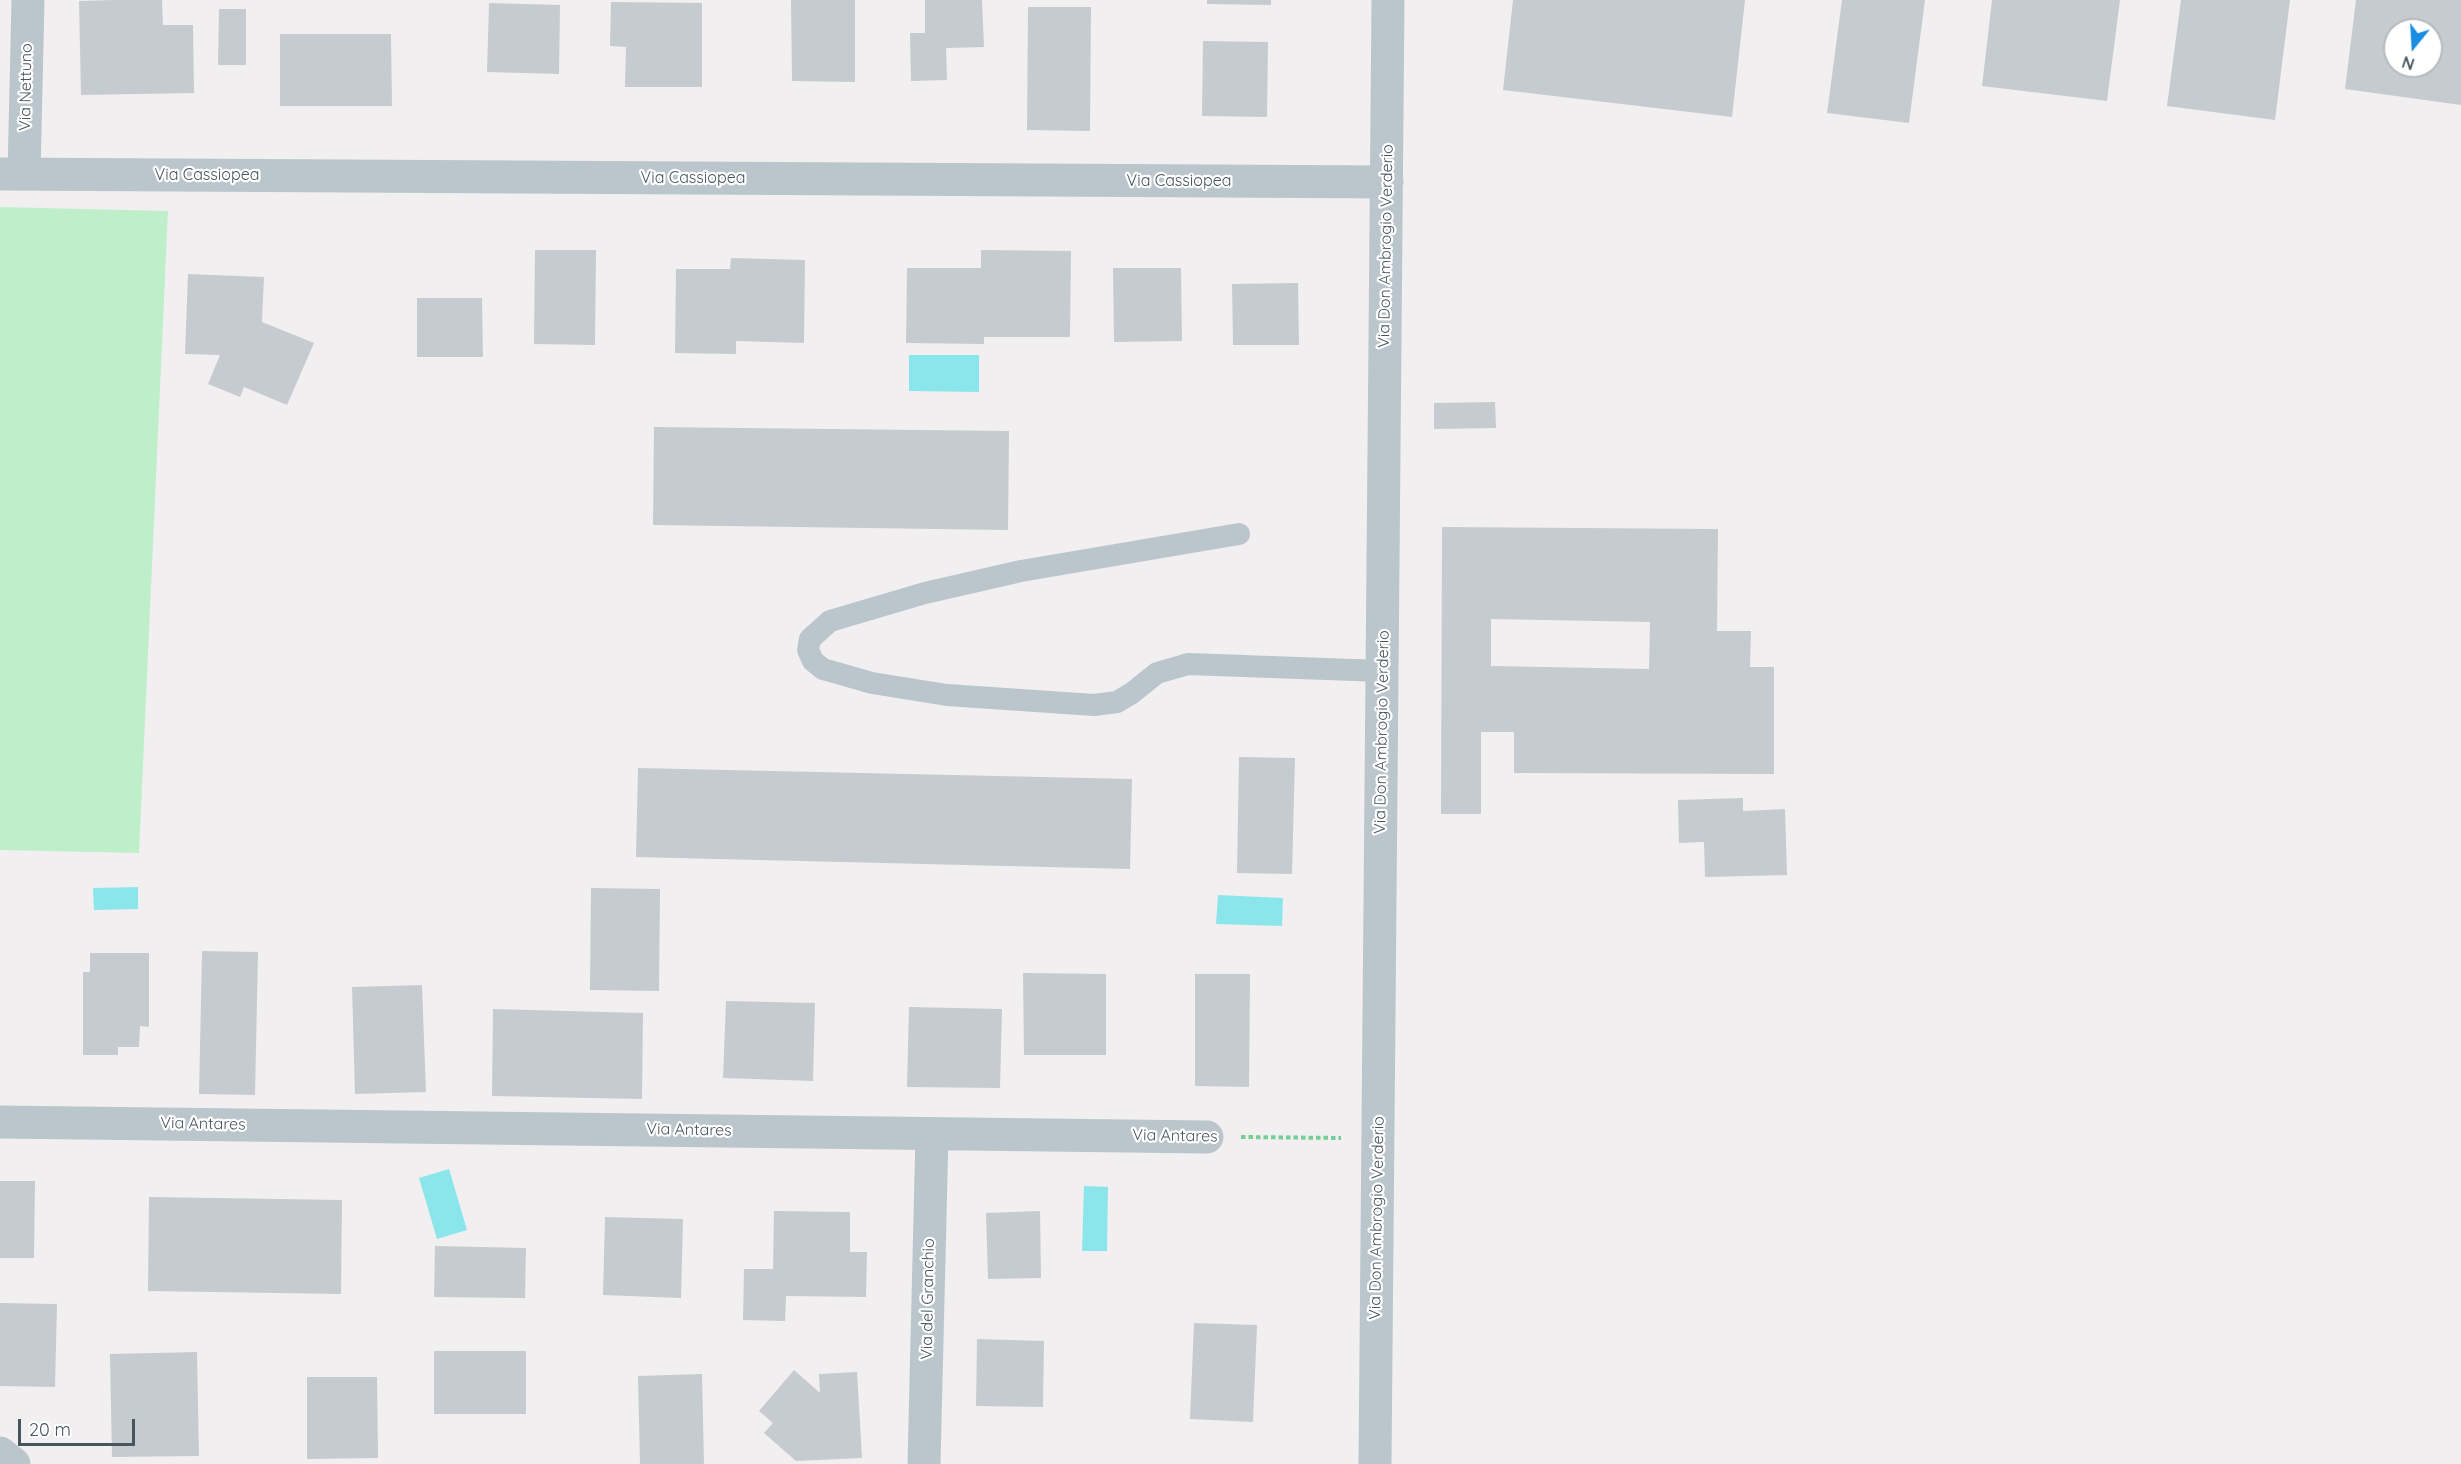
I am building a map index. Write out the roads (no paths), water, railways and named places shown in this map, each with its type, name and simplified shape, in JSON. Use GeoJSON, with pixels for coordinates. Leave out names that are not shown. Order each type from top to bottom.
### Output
{"type":"FeatureCollection","features":[{"type":"Feature","properties":{"kind":"street","name":"Via Nettuno"},"geometry":{"type":"LineString","coordinates":[[12,174],[28,0]]}},
{"type":"Feature","properties":{"kind":"street","name":"Via Don Ambrogio Verderio"},"geometry":{"type":"LineString","coordinates":[[1375,1464],[1388,0]]}},
{"type":"Feature","properties":{"kind":"street","name":"Via Cassiopea"},"geometry":{"type":"LineString","coordinates":[[12,174],[1387,182]]}},
{"type":"Feature","properties":{"kind":"street","name":"Via Antares"},"geometry":{"type":"LineString","coordinates":[[0,1122],[1207,1137]]}},
{"type":"Feature","properties":{"kind":"street","name":"Via del Granchio"},"geometry":{"type":"LineString","coordinates":[[924,1464],[932,1134]]}},
{"type":"Feature","properties":{"kind":"street"},"geometry":{"type":"LineString","coordinates":[[0,1453],[14,1464]]}},
{"type":"Feature","properties":{"kind":"lane"},"geometry":{"type":"LineString","coordinates":[[1239,534],[1031,569],[925,592],[830,621],[810,639],[808,650],[813,661],[823,669],[872,683],[947,695],[1094,705],[1117,702],[1157,673],[1188,664],[1382,671]]}},
{"type":"Feature","properties":{"kind":"water"},"geometry":{"type":"Polygon","coordinates":[[[909,355],[979,355],[979,392],[909,391],[909,355]]]}},
{"type":"Feature","properties":{"kind":"water"},"geometry":{"type":"Polygon","coordinates":[[[138,887],[138,909],[94,910],[93,888],[138,887]]]}},
{"type":"Feature","properties":{"kind":"water"},"geometry":{"type":"Polygon","coordinates":[[[1218,895],[1283,898],[1282,926],[1216,924],[1218,895]]]}},
{"type":"Feature","properties":{"kind":"water"},"geometry":{"type":"Polygon","coordinates":[[[449,1169],[467,1230],[437,1239],[419,1178],[449,1169]]]}},
{"type":"Feature","properties":{"kind":"water"},"geometry":{"type":"Polygon","coordinates":[[[1084,1186],[1108,1187],[1107,1251],[1082,1251],[1084,1186]]]}}]}
